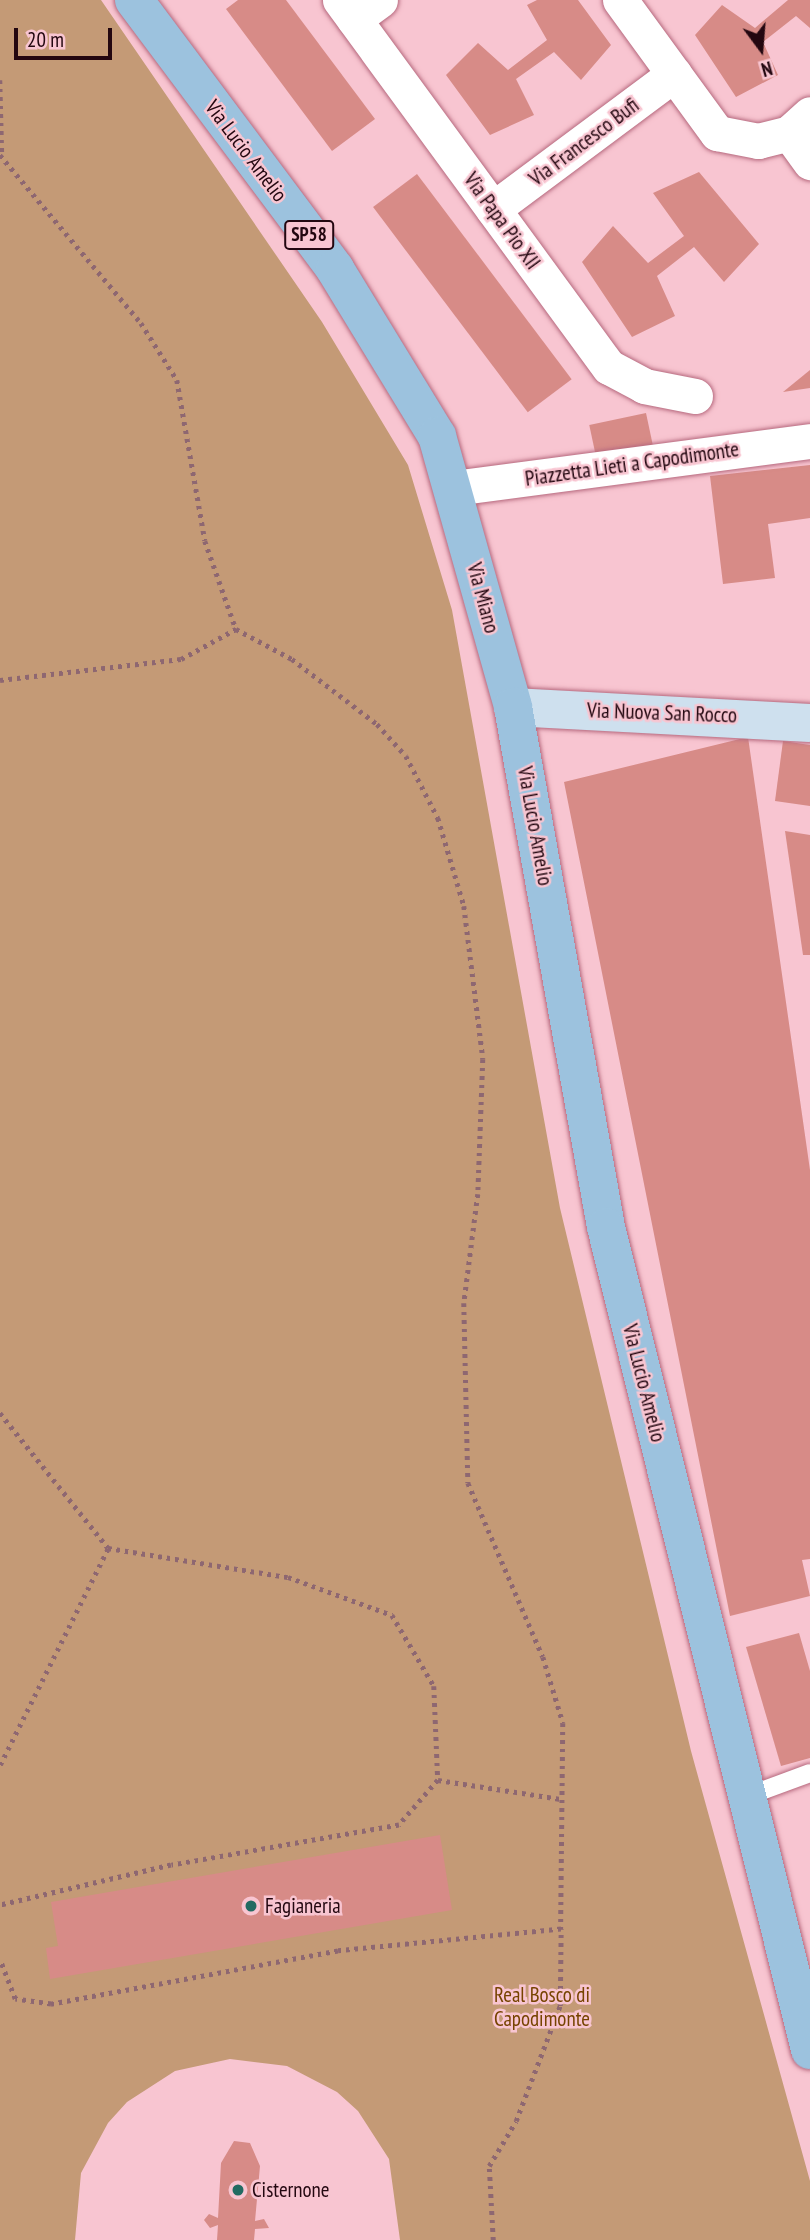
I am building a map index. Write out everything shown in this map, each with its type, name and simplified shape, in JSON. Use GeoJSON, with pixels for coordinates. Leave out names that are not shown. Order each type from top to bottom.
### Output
{"type":"FeatureCollection","features":[{"type":"Feature","properties":{"kind":"main road","name":"Via Lucio Amelio"},"geometry":{"type":"LineString","coordinates":[[134,0],[335,269],[438,436],[453,488]]}},
{"type":"Feature","properties":{"kind":"main road","name":"Via Miano"},"geometry":{"type":"LineString","coordinates":[[453,488],[513,707]]}},
{"type":"Feature","properties":{"kind":"main road","name":"Via Lucio Amelio"},"geometry":{"type":"LineString","coordinates":[[513,707],[606,1227],[745,1797],[810,2050]]}},
{"type":"Feature","properties":{"kind":"main road","name":"Via Nuova San Rocco"},"geometry":{"type":"LineString","coordinates":[[513,707],[810,723]]}},
{"type":"Feature","properties":{"kind":"street"},"geometry":{"type":"LineString","coordinates":[[620,0],[717,134],[758,141],[799,124],[810,162]]}},
{"type":"Feature","properties":{"kind":"street","name":"Via Papa Pio XII"},"geometry":{"type":"LineString","coordinates":[[358,6],[493,209],[609,367],[644,386],[695,397]]}},
{"type":"Feature","properties":{"kind":"street","name":"Via Francesco Bufi"},"geometry":{"type":"LineString","coordinates":[[493,209],[674,74]]}},
{"type":"Feature","properties":{"kind":"street","name":"Piazzetta Lieti a Capodimonte"},"geometry":{"type":"LineString","coordinates":[[453,488],[810,441]]}},
{"type":"Feature","properties":{"kind":"lane"},"geometry":{"type":"LineString","coordinates":[[745,1797],[810,1773]]}},
{"type":"Feature","properties":{"kind":"path"},"geometry":{"type":"LineString","coordinates":[[0,80],[1,155],[141,323],[177,380],[205,541],[236,629],[292,659],[377,724],[405,756],[438,818],[464,906],[483,1059],[478,1194],[464,1303],[467,1483],[543,1657],[563,1723],[560,2006],[550,2039],[489,2166],[494,2240]]}},
{"type":"Feature","properties":{"kind":"path"},"geometry":{"type":"LineString","coordinates":[[0,680],[181,659],[236,629]]}},
{"type":"Feature","properties":{"kind":"path"},"geometry":{"type":"LineString","coordinates":[[0,1413],[108,1548],[288,1577],[392,1615],[434,1686],[438,1780],[399,1825],[158,1867],[0,1905]]}},
{"type":"Feature","properties":{"kind":"path"},"geometry":{"type":"LineString","coordinates":[[0,1765],[108,1548]]}},
{"type":"Feature","properties":{"kind":"path"},"geometry":{"type":"LineString","coordinates":[[438,1780],[561,1799]]}},
{"type":"Feature","properties":{"kind":"path"},"geometry":{"type":"LineString","coordinates":[[0,1960],[15,1999],[51,2004],[338,1951],[561,1929]]}},
{"type":"Feature","properties":{"kind":"green space","name":"Real Bosco di Capodimonte"},"geometry":{"type":"Polygon","coordinates":[[[0,0],[101,0],[322,322],[408,465],[452,610],[560,1208],[691,1751],[810,2181],[810,2240],[400,2240],[389,2159],[358,2111],[337,2092],[287,2066],[230,2059],[175,2071],[127,2102],[108,2123],[81,2173],[75,2240],[0,2240],[0,0]]]}},
{"type":"Feature","properties":{"kind":"building"},"geometry":{"type":"Polygon","coordinates":[[[238,0],[286,0],[375,119],[332,151],[226,9],[238,0]]]}},
{"type":"Feature","properties":{"kind":"building"},"geometry":{"type":"Polygon","coordinates":[[[537,0],[578,0],[611,45],[581,80],[554,52],[516,79],[534,115],[490,135],[446,75],[478,43],[508,70],[547,40],[527,5],[537,0]]]}},
{"type":"Feature","properties":{"kind":"building"},"geometry":{"type":"Polygon","coordinates":[[[788,0],[810,0],[810,28],[796,16],[763,42],[778,75],[736,97],[695,35],[722,5],[755,28],[788,0]]]}},
{"type":"Feature","properties":{"kind":"building"},"geometry":{"type":"Polygon","coordinates":[[[699,172],[759,244],[724,282],[694,247],[657,276],[675,316],[632,337],[582,262],[613,226],[648,263],[684,236],[653,193],[699,172]]]}},
{"type":"Feature","properties":{"kind":"building"},"geometry":{"type":"Polygon","coordinates":[[[417,174],[572,379],[528,412],[373,207],[417,174]]]}},
{"type":"Feature","properties":{"kind":"building"},"geometry":{"type":"Polygon","coordinates":[[[810,370],[810,388],[783,392],[810,370]]]}},
{"type":"Feature","properties":{"kind":"building"},"geometry":{"type":"Polygon","coordinates":[[[646,413],[653,445],[596,457],[589,425],[646,413]]]}},
{"type":"Feature","properties":{"kind":"building"},"geometry":{"type":"Polygon","coordinates":[[[810,465],[810,518],[768,524],[775,578],[723,584],[710,476],[810,465]]]}},
{"type":"Feature","properties":{"kind":"building"},"geometry":{"type":"Polygon","coordinates":[[[748,737],[810,1170],[810,1559],[802,1560],[810,1596],[730,1616],[564,782],[748,737]]]}},
{"type":"Feature","properties":{"kind":"building"},"geometry":{"type":"Polygon","coordinates":[[[783,741],[810,745],[810,806],[775,801],[783,741]]]}},
{"type":"Feature","properties":{"kind":"building"},"geometry":{"type":"Polygon","coordinates":[[[785,831],[810,835],[810,955],[803,955],[785,831]]]}},
{"type":"Feature","properties":{"kind":"building"},"geometry":{"type":"Polygon","coordinates":[[[799,1633],[810,1671],[810,1758],[781,1766],[746,1647],[799,1633]]]}},
{"type":"Feature","properties":{"kind":"building","name":"Fagianeria"},"geometry":{"type":"Polygon","coordinates":[[[440,1835],[452,1910],[50,1979],[46,1948],[58,1946],[51,1902],[440,1835]]]}},
{"type":"Feature","properties":{"kind":"building","name":"Cisternone"},"geometry":{"type":"Polygon","coordinates":[[[234,2141],[250,2143],[260,2166],[255,2221],[264,2219],[269,2228],[255,2229],[254,2240],[217,2240],[218,2225],[210,2228],[204,2220],[209,2214],[218,2218],[221,2163],[234,2141]]]}},
{"type":"Feature","properties":{"kind":"place","name":"Fagianeria"},"geometry":{"type":"Point","coordinates":[251,1906]}},
{"type":"Feature","properties":{"kind":"place","name":"Cisternone"},"geometry":{"type":"Point","coordinates":[238,2190]}}]}
